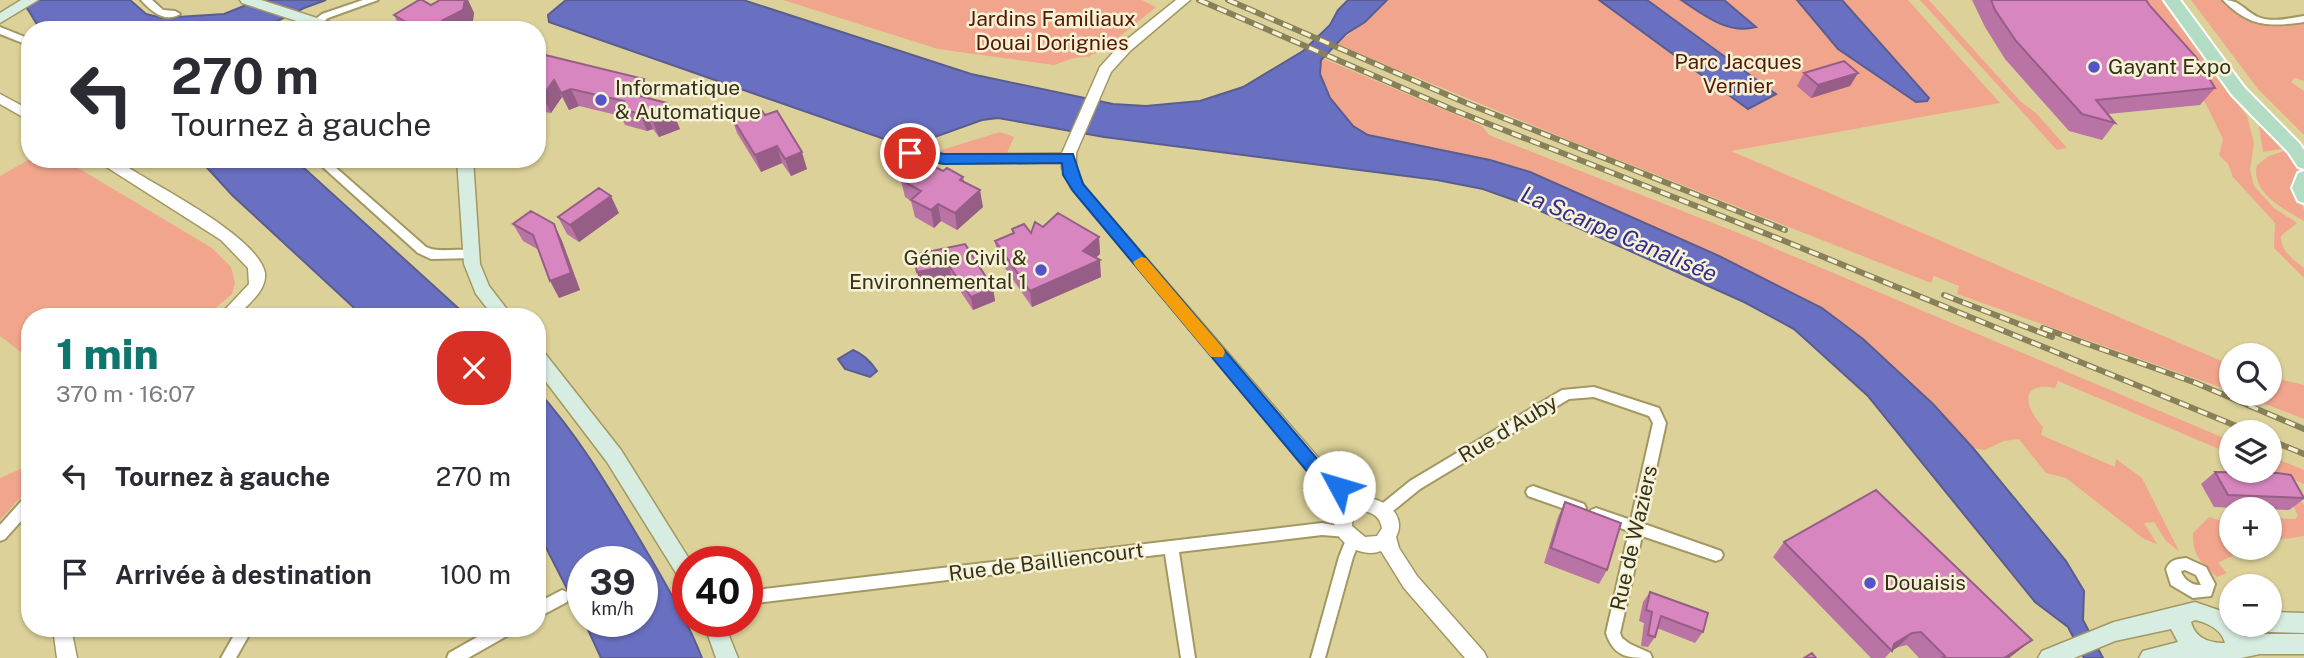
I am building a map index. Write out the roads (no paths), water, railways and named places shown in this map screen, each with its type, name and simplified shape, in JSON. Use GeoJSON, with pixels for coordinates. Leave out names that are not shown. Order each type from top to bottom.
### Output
{"type":"FeatureCollection","features":[{"type":"Feature","properties":{"kind":"main road"},"geometry":{"type":"LineString","coordinates":[[7,14],[31,0]]}},
{"type":"Feature","properties":{"kind":"main road"},"geometry":{"type":"LineString","coordinates":[[2172,0],[2238,91],[2294,148],[2304,163]]}},
{"type":"Feature","properties":{"kind":"main road"},"geometry":{"type":"LineString","coordinates":[[2186,0],[2254,92],[2304,141]]}},
{"type":"Feature","properties":{"kind":"main road"},"geometry":{"type":"LineString","coordinates":[[249,1],[314,21]]}},
{"type":"Feature","properties":{"kind":"main road"},"geometry":{"type":"LineString","coordinates":[[466,168],[471,255],[479,284],[496,308]]}},
{"type":"Feature","properties":{"kind":"main road"},"geometry":{"type":"LineString","coordinates":[[2304,177],[2301,188],[2304,197]]}},
{"type":"Feature","properties":{"kind":"main road"},"geometry":{"type":"LineString","coordinates":[[546,368],[623,470],[672,549]]}},
{"type":"Feature","properties":{"kind":"main road"},"geometry":{"type":"LineString","coordinates":[[2057,654],[2104,636],[2200,611],[2219,618]]}},
{"type":"Feature","properties":{"kind":"main road"},"geometry":{"type":"LineString","coordinates":[[2184,615],[2180,624],[2185,638],[2221,654]]}},
{"type":"Feature","properties":{"kind":"main road"},"geometry":{"type":"LineString","coordinates":[[2282,622],[2304,622]]}},
{"type":"Feature","properties":{"kind":"main road"},"geometry":{"type":"LineString","coordinates":[[719,637],[727,658]]}},
{"type":"Feature","properties":{"kind":"main road"},"geometry":{"type":"LineString","coordinates":[[2221,654],[2233,637]]}},
{"type":"Feature","properties":{"kind":"main road"},"geometry":{"type":"LineString","coordinates":[[2151,658],[2188,650],[2221,654],[2260,644],[2304,644]]}},
{"type":"Feature","properties":{"kind":"street"},"geometry":{"type":"LineString","coordinates":[[146,0],[160,13],[175,15]]}},
{"type":"Feature","properties":{"kind":"street"},"geometry":{"type":"LineString","coordinates":[[318,21],[325,16],[373,0]]}},
{"type":"Feature","properties":{"kind":"street"},"geometry":{"type":"LineString","coordinates":[[1184,0],[1114,59],[1102,76],[1068,158],[1071,175],[1078,188],[1340,495],[1346,511]]}},
{"type":"Feature","properties":{"kind":"street"},"geometry":{"type":"LineString","coordinates":[[2228,0],[2258,22],[2271,24],[2304,19]]}},
{"type":"Feature","properties":{"kind":"street"},"geometry":{"type":"LineString","coordinates":[[0,30],[21,39]]}},
{"type":"Feature","properties":{"kind":"street"},"geometry":{"type":"LineString","coordinates":[[1,99],[21,111]]}},
{"type":"Feature","properties":{"kind":"street"},"geometry":{"type":"LineString","coordinates":[[910,153],[944,159],[1068,158]]}},
{"type":"Feature","properties":{"kind":"street"},"geometry":{"type":"LineString","coordinates":[[116,168],[204,221],[250,260],[257,271],[256,286],[235,308]]}},
{"type":"Feature","properties":{"kind":"street"},"geometry":{"type":"LineString","coordinates":[[329,168],[422,250],[431,255],[471,255]]}},
{"type":"Feature","properties":{"kind":"street","name":"Rue d'Auby"},"geometry":{"type":"LineString","coordinates":[[1383,510],[1415,485],[1567,394],[1594,392],[1646,408]]}},
{"type":"Feature","properties":{"kind":"street","name":"Rue de Waziers"},"geometry":{"type":"LineString","coordinates":[[1644,658],[1621,648],[1613,633],[1660,424],[1658,416],[1646,408]]}},
{"type":"Feature","properties":{"kind":"street"},"geometry":{"type":"LineString","coordinates":[[1327,481],[1383,510],[1391,526],[1387,547],[1398,567],[1477,658]]}},
{"type":"Feature","properties":{"kind":"street"},"geometry":{"type":"LineString","coordinates":[[1533,492],[1716,555]]}},
{"type":"Feature","properties":{"kind":"street"},"geometry":{"type":"LineString","coordinates":[[1365,503],[1354,505],[1346,511],[1342,522],[1355,539],[1398,567]]}},
{"type":"Feature","properties":{"kind":"street"},"geometry":{"type":"LineString","coordinates":[[0,535],[21,511]]}},
{"type":"Feature","properties":{"kind":"street","name":"Rue de Bailliencourt"},"geometry":{"type":"LineString","coordinates":[[763,596],[1322,529],[1355,539]]}},
{"type":"Feature","properties":{"kind":"street"},"geometry":{"type":"LineString","coordinates":[[1355,539],[1379,544],[1387,538]]}},
{"type":"Feature","properties":{"kind":"street"},"geometry":{"type":"LineString","coordinates":[[1318,657],[1355,539]]}},
{"type":"Feature","properties":{"kind":"street"},"geometry":{"type":"LineString","coordinates":[[1171,547],[1188,658]]}},
{"type":"Feature","properties":{"kind":"street"},"geometry":{"type":"LineString","coordinates":[[2184,615],[2189,603],[2182,586],[2174,577],[2173,569],[2177,565],[2186,564],[2204,574],[2208,584],[2204,598],[2219,617]]}},
{"type":"Feature","properties":{"kind":"street"},"geometry":{"type":"LineString","coordinates":[[2182,586],[2197,593],[2206,591]]}},
{"type":"Feature","properties":{"kind":"street"},"geometry":{"type":"LineString","coordinates":[[546,606],[562,597]]}},
{"type":"Feature","properties":{"kind":"street"},"geometry":{"type":"LineString","coordinates":[[64,637],[67,658]]}},
{"type":"Feature","properties":{"kind":"street"},"geometry":{"type":"LineString","coordinates":[[228,658],[241,637]]}},
{"type":"Feature","properties":{"kind":"street"},"geometry":{"type":"LineString","coordinates":[[454,658],[491,637]]}},
{"type":"Feature","properties":{"kind":"water"},"geometry":{"type":"Polygon","coordinates":[[[20,0],[130,0],[146,14],[162,18],[224,14],[259,0],[326,0],[277,21],[35,21],[20,0]]]}},
{"type":"Feature","properties":{"kind":"water","name":"La Scarpe Canalisée"},"geometry":{"type":"Polygon","coordinates":[[[566,0],[743,0],[971,74],[1113,104],[1146,106],[1200,101],[1243,87],[1303,51],[1330,25],[1338,10],[1348,0],[1387,0],[1365,22],[1346,34],[1321,60],[1320,74],[1330,98],[1353,126],[1368,135],[1490,160],[1530,172],[1719,256],[1822,308],[1863,339],[1933,404],[2066,561],[2084,591],[2083,620],[2103,658],[2084,658],[2068,627],[2035,602],[1868,396],[1794,329],[1744,302],[1525,204],[1483,189],[1437,180],[1104,137],[998,118],[982,120],[907,147],[549,22],[548,15],[566,0]]]}},
{"type":"Feature","properties":{"kind":"water"},"geometry":{"type":"Polygon","coordinates":[[[1599,0],[1647,0],[1776,94],[1748,109],[1599,0]]]}},
{"type":"Feature","properties":{"kind":"water"},"geometry":{"type":"Polygon","coordinates":[[[1681,0],[1724,0],[1756,27],[1746,29],[1726,26],[1681,0]]]}},
{"type":"Feature","properties":{"kind":"water"},"geometry":{"type":"Polygon","coordinates":[[[1797,0],[1842,0],[1929,98],[1927,101],[1916,102],[1838,49],[1797,0]]]}},
{"type":"Feature","properties":{"kind":"water"},"geometry":{"type":"Polygon","coordinates":[[[207,168],[304,168],[458,308],[354,308],[232,195],[207,168]]]}},
{"type":"Feature","properties":{"kind":"water"},"geometry":{"type":"Polygon","coordinates":[[[853,350],[877,371],[870,377],[845,369],[838,359],[853,350]]]}},
{"type":"Feature","properties":{"kind":"water"},"geometry":{"type":"Polygon","coordinates":[[[546,400],[579,444],[643,546],[567,546],[567,589],[546,548],[546,400]]]}},
{"type":"Feature","properties":{"kind":"water"},"geometry":{"type":"Polygon","coordinates":[[[658,572],[672,596],[672,637],[693,637],[702,658],[601,658],[591,637],[658,637],[658,572]]]}},
{"type":"Feature","properties":{"kind":"railway"},"geometry":{"type":"LineString","coordinates":[[1199,0],[1451,109],[1782,240],[2222,420]]}},
{"type":"Feature","properties":{"kind":"railway"},"geometry":{"type":"LineString","coordinates":[[1228,0],[1466,103],[1785,230]]}},
{"type":"Feature","properties":{"kind":"railway"},"geometry":{"type":"LineString","coordinates":[[1944,295],[2052,337]]}},
{"type":"Feature","properties":{"kind":"railway"},"geometry":{"type":"LineString","coordinates":[[2043,328],[2196,383],[2304,429]]}},
{"type":"Feature","properties":{"kind":"railway"},"geometry":{"type":"LineString","coordinates":[[2282,445],[2304,454]]}},
{"type":"Feature","properties":{"kind":"place","name":"Gayant Expo"},"geometry":{"type":"Point","coordinates":[2094,67]}},
{"type":"Feature","properties":{"kind":"place","name":"Informatique & Automatique"},"geometry":{"type":"Point","coordinates":[601,100]}},
{"type":"Feature","properties":{"kind":"place","name":"Génie Civil & Environnemental 1"},"geometry":{"type":"Point","coordinates":[1041,270]}},
{"type":"Feature","properties":{"kind":"place","name":"Douaisis"},"geometry":{"type":"Point","coordinates":[1870,583]}},
{"type":"Feature","properties":{"kind":"park label","name":"Jardins Familiaux Douai Dorignies"},"geometry":{"type":"Point","coordinates":[1052,31]}},
{"type":"Feature","properties":{"kind":"park label","name":"Parc Jacques Vernier"},"geometry":{"type":"Point","coordinates":[1738,74]}}]}
